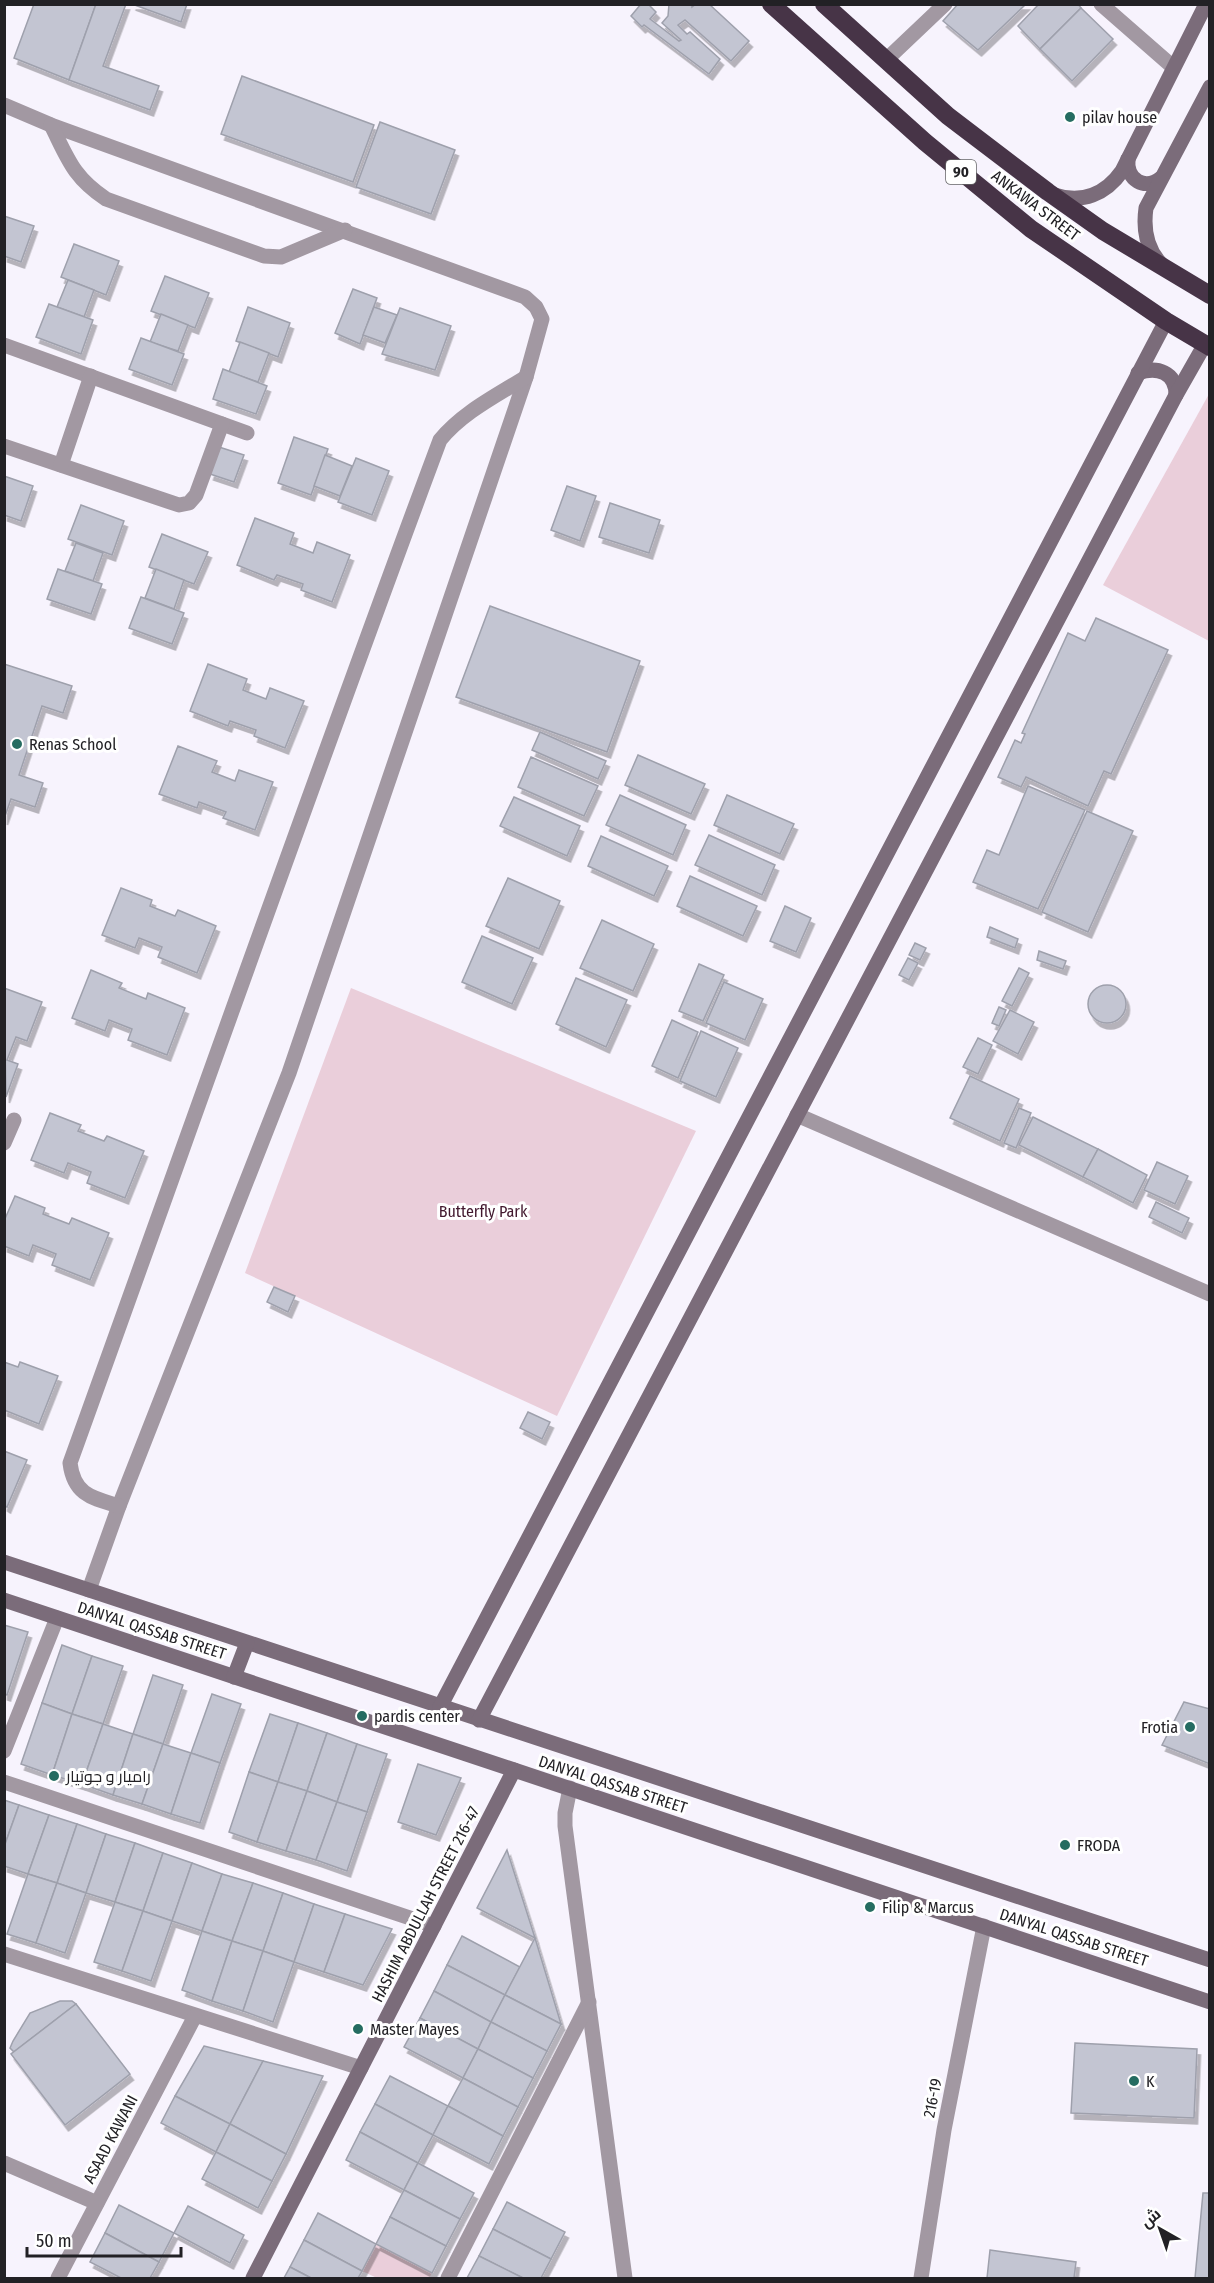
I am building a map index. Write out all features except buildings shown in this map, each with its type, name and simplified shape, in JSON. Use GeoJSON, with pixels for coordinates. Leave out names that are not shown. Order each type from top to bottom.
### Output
{"type":"FeatureCollection","features":[{"type":"Feature","properties":{"kind":"highway","name":"ANKAWA STREET"},"geometry":{"type":"LineString","coordinates":[[771,4],[925,142],[1030,229],[1207,346]]}},
{"type":"Feature","properties":{"kind":"highway","name":"ANKAWA STREET"},"geometry":{"type":"LineString","coordinates":[[824,4],[948,116],[1048,192],[1103,231],[1209,295]]}},
{"type":"Feature","properties":{"kind":"street"},"geometry":{"type":"LineString","coordinates":[[886,60],[945,4]]}},
{"type":"Feature","properties":{"kind":"street"},"geometry":{"type":"LineString","coordinates":[[1101,4],[1173,67]]}},
{"type":"Feature","properties":{"kind":"street"},"geometry":{"type":"LineString","coordinates":[[1048,192],[1078,199],[1098,194],[1115,181],[1206,4]]}},
{"type":"Feature","properties":{"kind":"street"},"geometry":{"type":"LineString","coordinates":[[1165,268],[1151,251],[1145,230],[1146,208],[1209,91]]}},
{"type":"Feature","properties":{"kind":"street"},"geometry":{"type":"LineString","coordinates":[[4,105],[51,125],[525,297],[536,306],[542,319],[526,377],[289,1072],[119,1506],[89,1590]]}},
{"type":"Feature","properties":{"kind":"street"},"geometry":{"type":"LineString","coordinates":[[51,125],[74,171],[88,187],[106,199],[264,256],[281,257],[345,230]]}},
{"type":"Feature","properties":{"kind":"street"},"geometry":{"type":"LineString","coordinates":[[1128,159],[1130,174],[1137,182],[1148,184],[1161,178]]}},
{"type":"Feature","properties":{"kind":"street"},"geometry":{"type":"LineString","coordinates":[[440,1707],[1166,321]]}},
{"type":"Feature","properties":{"kind":"street"},"geometry":{"type":"LineString","coordinates":[[4,345],[247,433]]}},
{"type":"Feature","properties":{"kind":"street"},"geometry":{"type":"LineString","coordinates":[[479,1720],[1176,395],[1207,346]]}},
{"type":"Feature","properties":{"kind":"street"},"geometry":{"type":"LineString","coordinates":[[1138,373],[1155,369],[1162,371],[1174,381],[1176,395]]}},
{"type":"Feature","properties":{"kind":"street"},"geometry":{"type":"LineString","coordinates":[[62,465],[91,376]]}},
{"type":"Feature","properties":{"kind":"street"},"geometry":{"type":"LineString","coordinates":[[119,1506],[93,1498],[78,1487],[72,1478],[70,1463],[354,670],[440,440],[452,425],[469,412],[526,377]]}},
{"type":"Feature","properties":{"kind":"street"},"geometry":{"type":"LineString","coordinates":[[4,446],[179,505],[189,503],[196,495],[222,424]]}},
{"type":"Feature","properties":{"kind":"street"},"geometry":{"type":"LineString","coordinates":[[797,1115],[1209,1294]]}},
{"type":"Feature","properties":{"kind":"street"},"geometry":{"type":"LineString","coordinates":[[4,1143],[14,1120]]}},
{"type":"Feature","properties":{"kind":"street","name":"DANYAL QASSAB STREET"},"geometry":{"type":"LineString","coordinates":[[4,1562],[1209,1960]]}},
{"type":"Feature","properties":{"kind":"street","name":"DANYAL QASSAB STREET"},"geometry":{"type":"LineString","coordinates":[[4,1600],[1209,2002]]}},
{"type":"Feature","properties":{"kind":"street"},"geometry":{"type":"LineString","coordinates":[[4,1751],[57,1618]]}},
{"type":"Feature","properties":{"kind":"street"},"geometry":{"type":"LineString","coordinates":[[234,1677],[247,1643]]}},
{"type":"Feature","properties":{"kind":"street","name":"HASHIM ABDULLAH STREET 216-47"},"geometry":{"type":"LineString","coordinates":[[253,2278],[514,1770]]}},
{"type":"Feature","properties":{"kind":"street"},"geometry":{"type":"LineString","coordinates":[[4,1782],[434,1926]]}},
{"type":"Feature","properties":{"kind":"street"},"geometry":{"type":"LineString","coordinates":[[570,1788],[565,1826],[625,2278]]}},
{"type":"Feature","properties":{"kind":"street","name":"216-19"},"geometry":{"type":"LineString","coordinates":[[921,2278],[944,2130],[984,1926]]}},
{"type":"Feature","properties":{"kind":"street"},"geometry":{"type":"LineString","coordinates":[[4,1954],[361,2068]]}},
{"type":"Feature","properties":{"kind":"street"},"geometry":{"type":"LineString","coordinates":[[448,2278],[589,2002]]}},
{"type":"Feature","properties":{"kind":"street","name":"ASAAD KAWANI"},"geometry":{"type":"LineString","coordinates":[[58,2278],[195,2016]]}},
{"type":"Feature","properties":{"kind":"street"},"geometry":{"type":"LineString","coordinates":[[4,2163],[97,2203]]}},
{"type":"Feature","properties":{"kind":"green space"},"geometry":{"type":"Polygon","coordinates":[[[1209,394],[1209,641],[1103,585],[1209,394]]]}},
{"type":"Feature","properties":{"kind":"green space","name":"Butterfly Park"},"geometry":{"type":"Polygon","coordinates":[[[351,988],[696,1131],[557,1416],[245,1273],[351,988]]]}},
{"type":"Feature","properties":{"kind":"green space"},"geometry":{"type":"Polygon","coordinates":[[[376,2244],[432,2273],[429,2278],[377,2278],[362,2271],[376,2244]]]}},
{"type":"Feature","properties":{"kind":"place","name":"pilav house"},"geometry":{"type":"Point","coordinates":[1070,117]}},
{"type":"Feature","properties":{"kind":"place","name":"Renas School"},"geometry":{"type":"Point","coordinates":[17,744]}},
{"type":"Feature","properties":{"kind":"place","name":"pardis center"},"geometry":{"type":"Point","coordinates":[362,1716]}},
{"type":"Feature","properties":{"kind":"place","name":"Frotia"},"geometry":{"type":"Point","coordinates":[1190,1727]}},
{"type":"Feature","properties":{"kind":"place","name":"رامیار و جوتیار"},"geometry":{"type":"Point","coordinates":[54,1776]}},
{"type":"Feature","properties":{"kind":"place","name":"FRODA"},"geometry":{"type":"Point","coordinates":[1065,1845]}},
{"type":"Feature","properties":{"kind":"place","name":"Filip & Marcus"},"geometry":{"type":"Point","coordinates":[870,1907]}},
{"type":"Feature","properties":{"kind":"place","name":"Master Mayes"},"geometry":{"type":"Point","coordinates":[358,2029]}},
{"type":"Feature","properties":{"kind":"place","name":"K"},"geometry":{"type":"Point","coordinates":[1134,2081]}}]}
